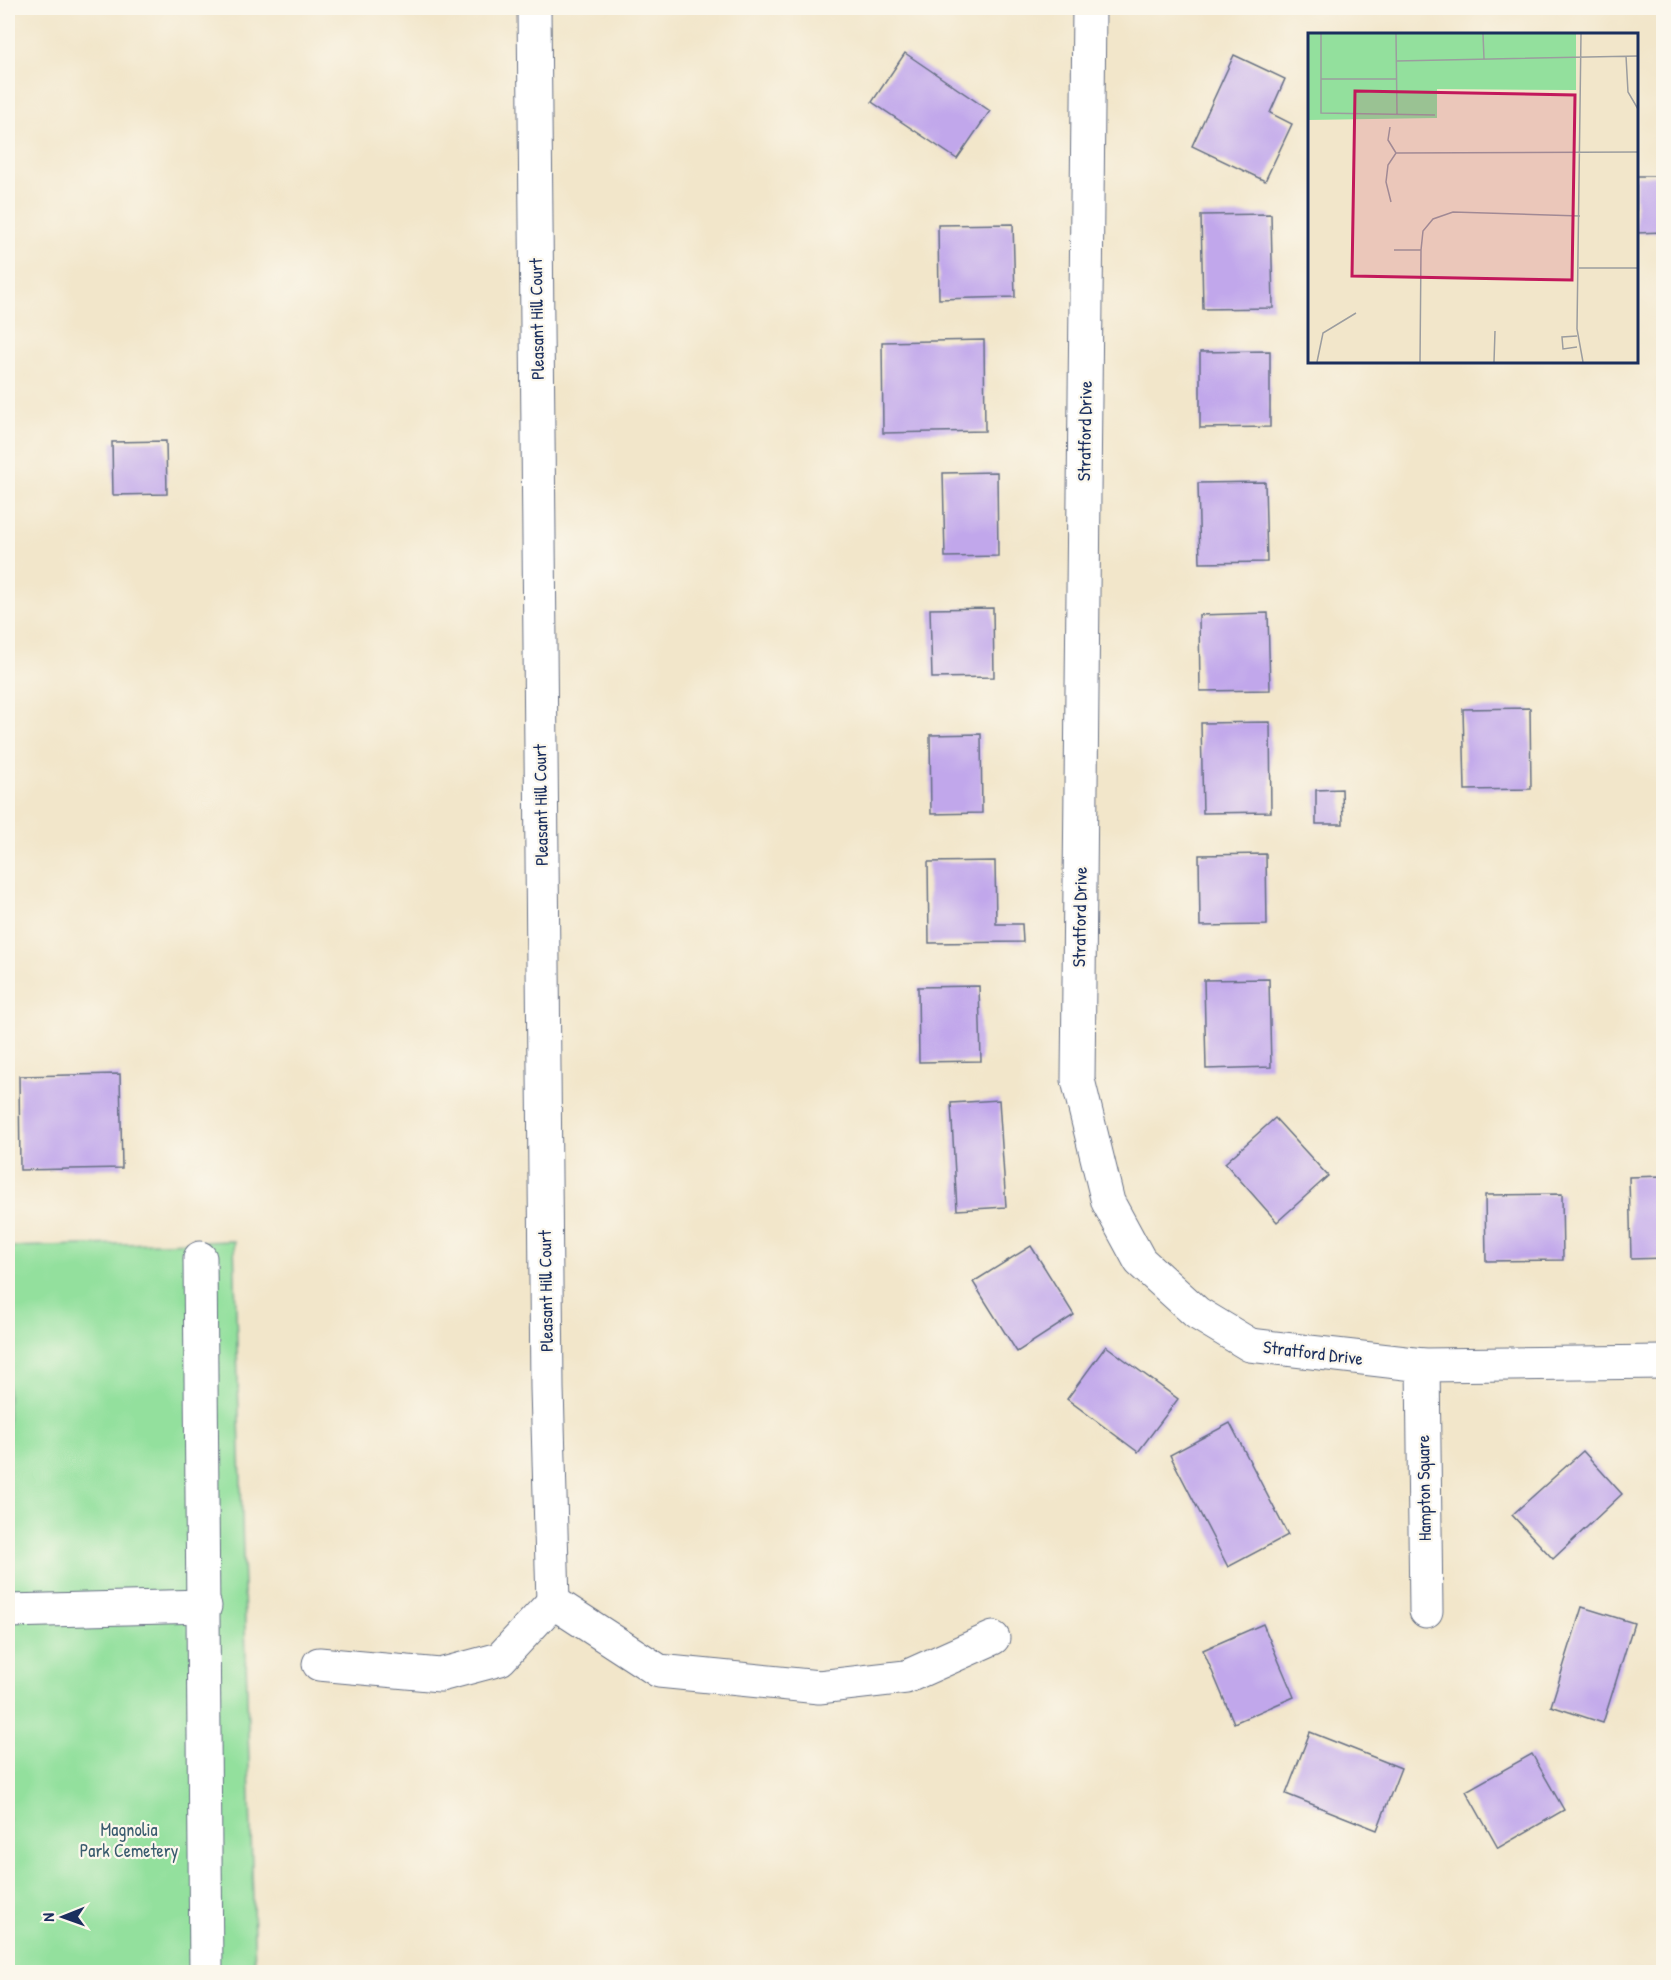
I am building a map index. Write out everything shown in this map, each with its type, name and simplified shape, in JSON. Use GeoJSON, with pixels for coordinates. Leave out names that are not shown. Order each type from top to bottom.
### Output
{"type":"FeatureCollection","features":[{"type":"Feature","properties":{"kind":"street","name":"Pleasant Hill Court"},"geometry":{"type":"LineString","coordinates":[[534,8],[546,1353],[553,1602]]}},
{"type":"Feature","properties":{"kind":"street","name":"Stratford Drive"},"geometry":{"type":"LineString","coordinates":[[1089,8],[1078,1080],[1108,1202],[1140,1261],[1197,1313],[1250,1345],[1423,1365],[1664,1362]]}},
{"type":"Feature","properties":{"kind":"street"},"geometry":{"type":"LineString","coordinates":[[200,1258],[205,1606],[206,1972]]}},
{"type":"Feature","properties":{"kind":"street","name":"Hampton Square"},"geometry":{"type":"LineString","coordinates":[[1423,1365],[1426,1611]]}},
{"type":"Feature","properties":{"kind":"street"},"geometry":{"type":"LineString","coordinates":[[319,1664],[440,1675],[500,1659],[553,1602],[659,1671],[819,1687],[906,1677],[993,1638]]}},
{"type":"Feature","properties":{"kind":"street"},"geometry":{"type":"LineString","coordinates":[[8,1611],[205,1606]]}},
{"type":"Feature","properties":{"kind":"green space","name":"Magnolia Park Cemetery"},"geometry":{"type":"Polygon","coordinates":[[[234,1241],[255,1972],[8,1972],[8,1247],[234,1241]]]}},
{"type":"Feature","properties":{"kind":"building"},"geometry":{"type":"Polygon","coordinates":[[[905,53],[990,111],[957,159],[872,102],[905,53]]]}},
{"type":"Feature","properties":{"kind":"building"},"geometry":{"type":"Polygon","coordinates":[[[1234,55],[1285,79],[1270,113],[1292,124],[1265,181],[1192,146],[1234,55]]]}},
{"type":"Feature","properties":{"kind":"building"},"geometry":{"type":"Polygon","coordinates":[[[1638,176],[1664,176],[1664,232],[1638,233],[1638,176]]]}},
{"type":"Feature","properties":{"kind":"building"},"geometry":{"type":"Polygon","coordinates":[[[1271,214],[1273,308],[1203,309],[1201,215],[1271,214]]]}},
{"type":"Feature","properties":{"kind":"building"},"geometry":{"type":"Polygon","coordinates":[[[1013,224],[1015,297],[939,299],[938,225],[1013,224]]]}},
{"type":"Feature","properties":{"kind":"building"},"geometry":{"type":"Polygon","coordinates":[[[984,340],[985,431],[883,433],[882,342],[984,340]]]}},
{"type":"Feature","properties":{"kind":"building"},"geometry":{"type":"Polygon","coordinates":[[[1270,351],[1270,427],[1200,428],[1200,352],[1270,351]]]}},
{"type":"Feature","properties":{"kind":"building"},"geometry":{"type":"Polygon","coordinates":[[[166,441],[167,494],[113,495],[112,442],[166,441]]]}},
{"type":"Feature","properties":{"kind":"building"},"geometry":{"type":"Polygon","coordinates":[[[997,472],[998,556],[945,557],[943,473],[997,472]]]}},
{"type":"Feature","properties":{"kind":"building"},"geometry":{"type":"Polygon","coordinates":[[[1265,482],[1267,562],[1200,563],[1198,483],[1265,482]]]}},
{"type":"Feature","properties":{"kind":"building"},"geometry":{"type":"Polygon","coordinates":[[[993,608],[994,677],[932,678],[930,609],[993,608]]]}},
{"type":"Feature","properties":{"kind":"building"},"geometry":{"type":"Polygon","coordinates":[[[1268,613],[1270,690],[1200,691],[1199,615],[1268,613]]]}},
{"type":"Feature","properties":{"kind":"building"},"geometry":{"type":"Polygon","coordinates":[[[1530,708],[1531,789],[1465,790],[1463,709],[1530,708]]]}},
{"type":"Feature","properties":{"kind":"building"},"geometry":{"type":"Polygon","coordinates":[[[1270,722],[1271,812],[1203,813],[1201,723],[1270,722]]]}},
{"type":"Feature","properties":{"kind":"building"},"geometry":{"type":"Polygon","coordinates":[[[981,734],[982,813],[931,814],[930,735],[981,734]]]}},
{"type":"Feature","properties":{"kind":"building"},"geometry":{"type":"Polygon","coordinates":[[[1342,789],[1343,824],[1316,824],[1316,790],[1342,789]]]}},
{"type":"Feature","properties":{"kind":"building"},"geometry":{"type":"Polygon","coordinates":[[[1266,854],[1267,925],[1200,926],[1199,855],[1266,854]]]}},
{"type":"Feature","properties":{"kind":"building"},"geometry":{"type":"Polygon","coordinates":[[[995,861],[996,924],[1022,924],[1023,942],[929,943],[928,862],[995,861]]]}},
{"type":"Feature","properties":{"kind":"building"},"geometry":{"type":"Polygon","coordinates":[[[1269,979],[1271,1067],[1206,1069],[1204,980],[1269,979]]]}},
{"type":"Feature","properties":{"kind":"building"},"geometry":{"type":"Polygon","coordinates":[[[979,986],[981,1061],[919,1062],[918,987],[979,986]]]}},
{"type":"Feature","properties":{"kind":"building"},"geometry":{"type":"Polygon","coordinates":[[[120,1074],[122,1168],[20,1170],[19,1076],[120,1074]]]}},
{"type":"Feature","properties":{"kind":"building"},"geometry":{"type":"Polygon","coordinates":[[[999,1100],[1006,1207],[957,1210],[951,1103],[999,1100]]]}},
{"type":"Feature","properties":{"kind":"building"},"geometry":{"type":"Polygon","coordinates":[[[1275,1118],[1328,1176],[1277,1222],[1225,1163],[1275,1118]]]}},
{"type":"Feature","properties":{"kind":"building"},"geometry":{"type":"Polygon","coordinates":[[[1664,1176],[1664,1258],[1631,1259],[1629,1177],[1664,1176]]]}},
{"type":"Feature","properties":{"kind":"building"},"geometry":{"type":"Polygon","coordinates":[[[1562,1194],[1563,1260],[1486,1261],[1485,1195],[1562,1194]]]}},
{"type":"Feature","properties":{"kind":"building"},"geometry":{"type":"Polygon","coordinates":[[[1031,1246],[1074,1315],[1017,1352],[973,1282],[1031,1246]]]}},
{"type":"Feature","properties":{"kind":"building"},"geometry":{"type":"Polygon","coordinates":[[[1106,1346],[1178,1399],[1138,1452],[1067,1399],[1106,1346]]]}},
{"type":"Feature","properties":{"kind":"building"},"geometry":{"type":"Polygon","coordinates":[[[1230,1423],[1288,1535],[1228,1567],[1170,1455],[1230,1423]]]}},
{"type":"Feature","properties":{"kind":"building"},"geometry":{"type":"Polygon","coordinates":[[[1583,1451],[1622,1494],[1553,1559],[1512,1515],[1583,1451]]]}},
{"type":"Feature","properties":{"kind":"building"},"geometry":{"type":"Polygon","coordinates":[[[1582,1607],[1634,1623],[1603,1723],[1551,1706],[1582,1607]]]}},
{"type":"Feature","properties":{"kind":"building"},"geometry":{"type":"Polygon","coordinates":[[[1263,1624],[1294,1697],[1234,1723],[1203,1650],[1263,1624]]]}},
{"type":"Feature","properties":{"kind":"building"},"geometry":{"type":"Polygon","coordinates":[[[1310,1732],[1401,1768],[1377,1830],[1286,1794],[1310,1732]]]}},
{"type":"Feature","properties":{"kind":"building"},"geometry":{"type":"Polygon","coordinates":[[[1532,1754],[1564,1810],[1498,1848],[1466,1791],[1532,1754]]]}}]}
